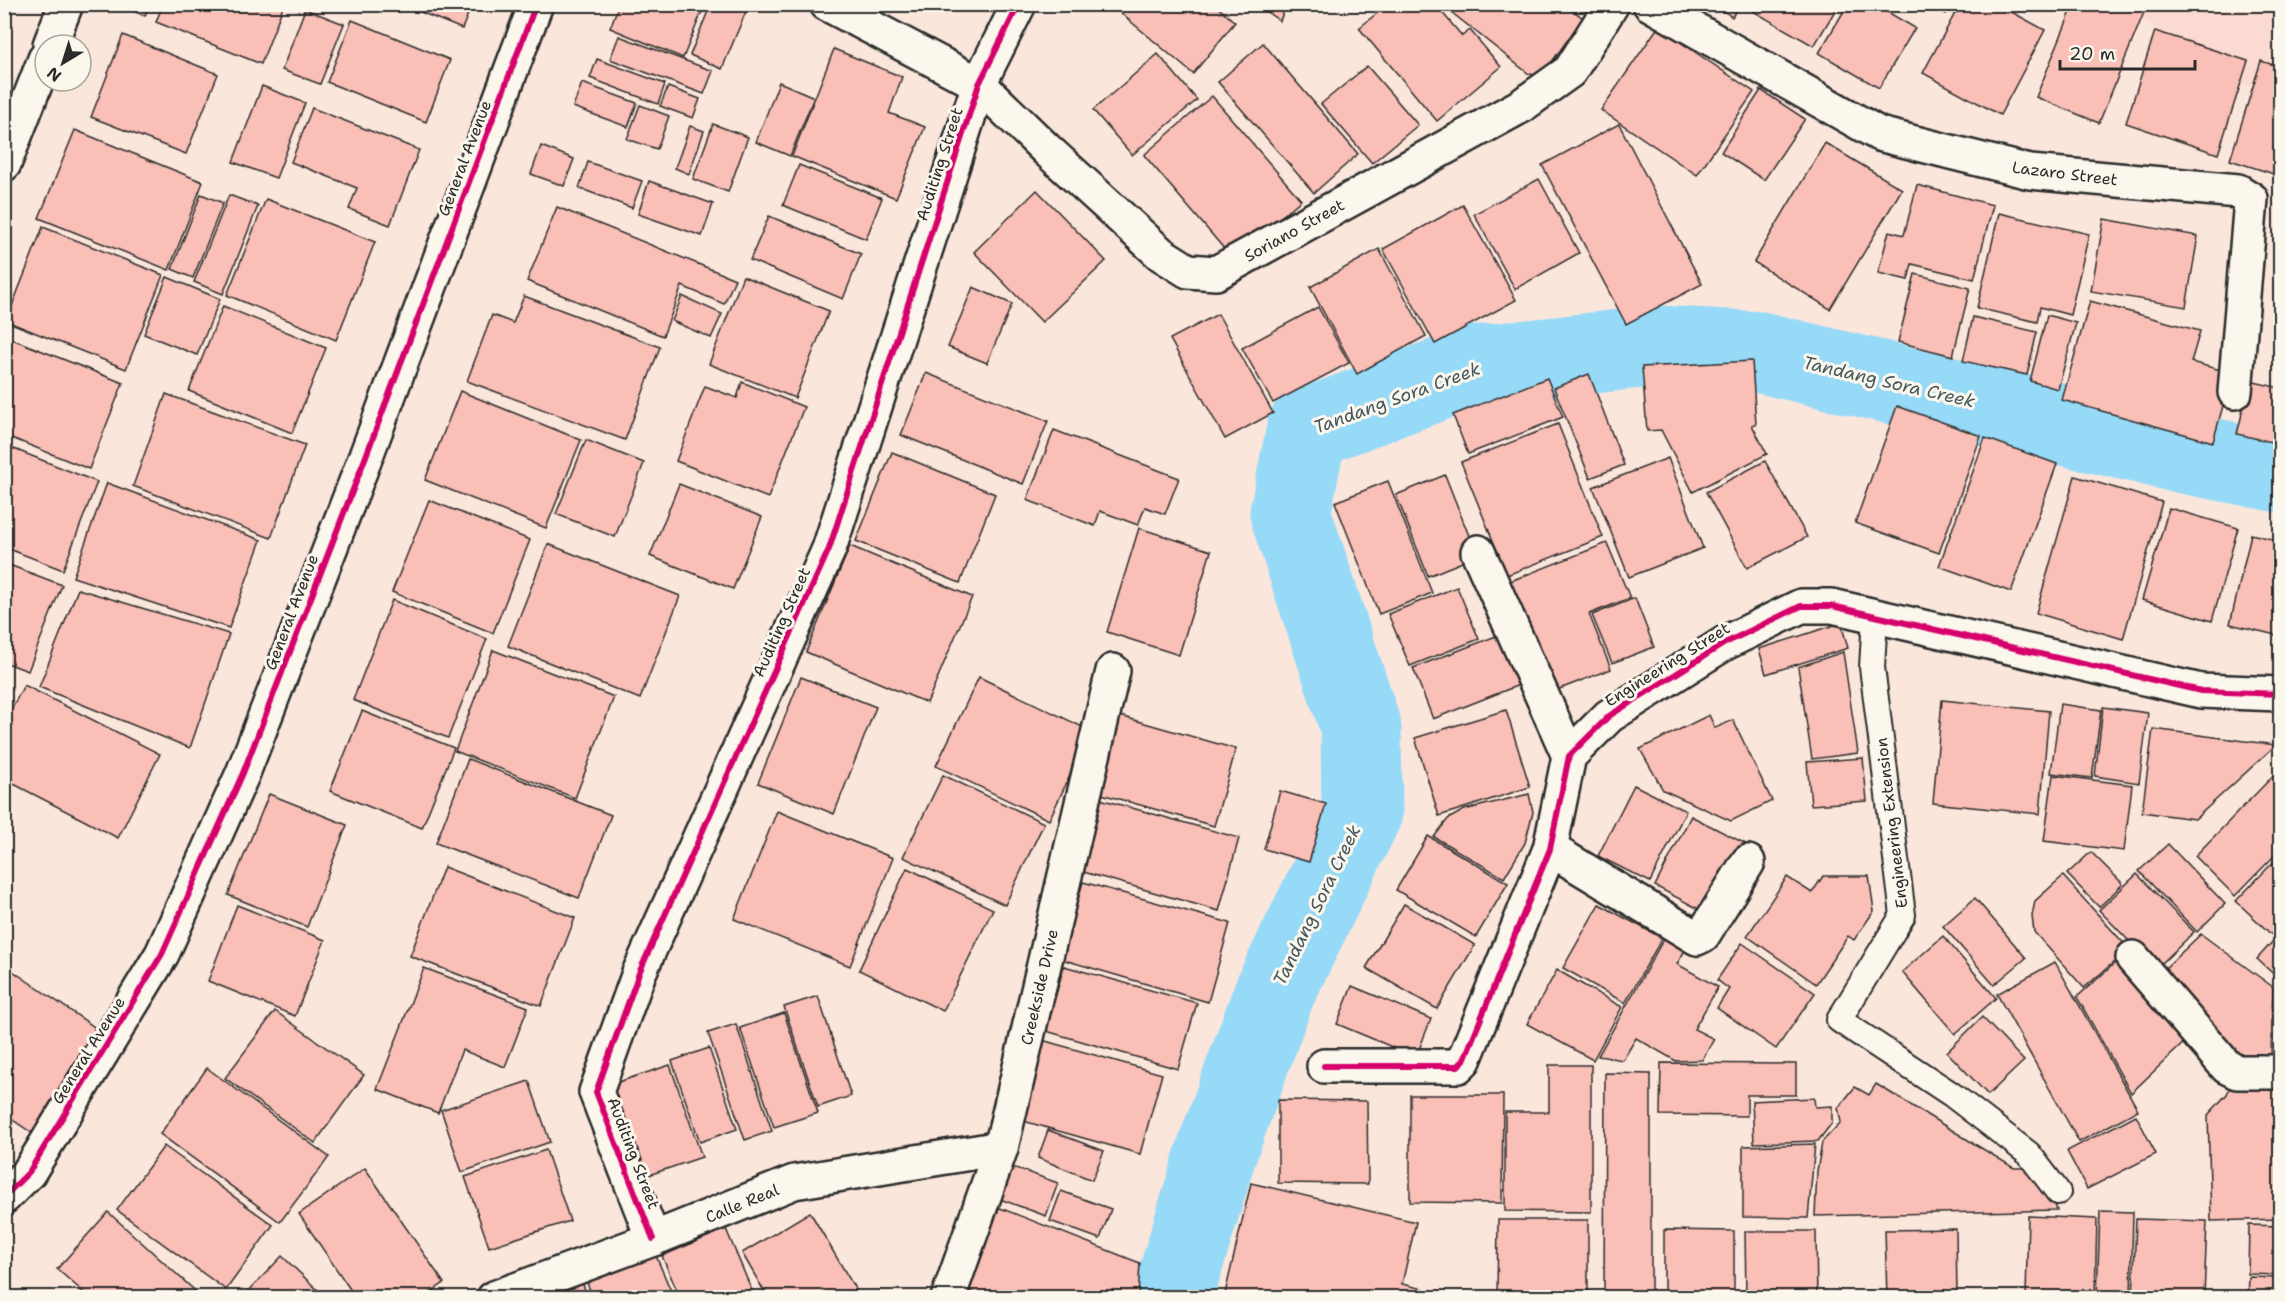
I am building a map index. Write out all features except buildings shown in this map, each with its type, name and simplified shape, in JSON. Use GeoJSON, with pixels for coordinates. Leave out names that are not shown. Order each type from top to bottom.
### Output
{"type":"FeatureCollection","features":[{"type":"Feature","properties":{"kind":"street"},"geometry":{"type":"LineString","coordinates":[[55,33],[66,4]]}},
{"type":"Feature","properties":{"kind":"street","name":"General Avenue"},"geometry":{"type":"LineString","coordinates":[[4,1197],[29,1172],[156,964],[172,933],[243,773],[370,446],[536,4]]}},
{"type":"Feature","properties":{"kind":"street","name":"Soriano Street"},"geometry":{"type":"LineString","coordinates":[[827,4],[979,84],[1047,150],[1161,254],[1188,271],[1216,273],[1521,106],[1570,71],[1612,4]]}},
{"type":"Feature","properties":{"kind":"street","name":"Auditing Street"},"geometry":{"type":"LineString","coordinates":[[653,1239],[596,1092],[639,974],[829,549],[979,84],[1019,4]]}},
{"type":"Feature","properties":{"kind":"street","name":"Lazaro Street"},"geometry":{"type":"LineString","coordinates":[[1650,4],[1879,134],[2030,172],[2238,190],[2251,199],[2235,392]]}},
{"type":"Feature","properties":{"kind":"street"},"geometry":{"type":"LineString","coordinates":[[4,164],[33,90]]}},
{"type":"Feature","properties":{"kind":"street"},"geometry":{"type":"LineString","coordinates":[[1324,1066],[1458,1066],[1464,1060],[1550,849],[1569,756],[1479,552]]}},
{"type":"Feature","properties":{"kind":"street","name":"Engineering Street"},"geometry":{"type":"LineString","coordinates":[[1569,756],[1609,716],[1725,643],[1801,606],[1832,606],[2201,691],[2280,694]]}},
{"type":"Feature","properties":{"kind":"street","name":"Creekside Drive"},"geometry":{"type":"LineString","coordinates":[[948,1298],[1000,1148],[1113,671]]}},
{"type":"Feature","properties":{"kind":"street"},"geometry":{"type":"LineString","coordinates":[[1550,849],[1697,938],[1703,935],[1748,862]]}},
{"type":"Feature","properties":{"kind":"street"},"geometry":{"type":"LineString","coordinates":[[2133,958],[2226,1067],[2237,1072],[2280,1072]]}},
{"type":"Feature","properties":{"kind":"street","name":"Calle Real"},"geometry":{"type":"LineString","coordinates":[[494,1298],[653,1239],[794,1182],[1000,1148]]}},
{"type":"Feature","properties":{"kind":"lane","name":"Engineering Extension"},"geometry":{"type":"LineString","coordinates":[[1875,617],[1872,667],[1903,915],[1839,1020],[1951,1094],[2029,1154],[2058,1192]]}},
{"type":"Feature","properties":{"kind":"shaded area"},"geometry":{"type":"Polygon","coordinates":[[[2121,5],[2280,5],[2280,103],[2206,62],[2121,5]]]}},
{"type":"Feature","properties":{"kind":"waterway","name":"Tandang Sora Creek"},"geometry":{"type":"LineString","coordinates":[[1172,1298],[1218,1147],[1275,991],[1362,812],[1361,728],[1290,513],[1307,429],[1474,366],[1657,346],[1759,352],[2174,451],[2280,472]]}},
{"type":"Feature","properties":{"kind":"cycle path"},"geometry":{"type":"LineString","coordinates":[[4,1197],[29,1172],[162,954],[243,773],[366,456],[536,4]]}},
{"type":"Feature","properties":{"kind":"cycle path"},"geometry":{"type":"LineString","coordinates":[[653,1239],[596,1092],[639,973],[829,549],[979,84],[1019,4]]}},
{"type":"Feature","properties":{"kind":"cycle path"},"geometry":{"type":"LineString","coordinates":[[1324,1066],[1458,1066],[1464,1060],[1550,849],[1569,756],[1609,716],[1725,643],[1801,606],[1832,606],[2201,691],[2280,694]]}}]}
